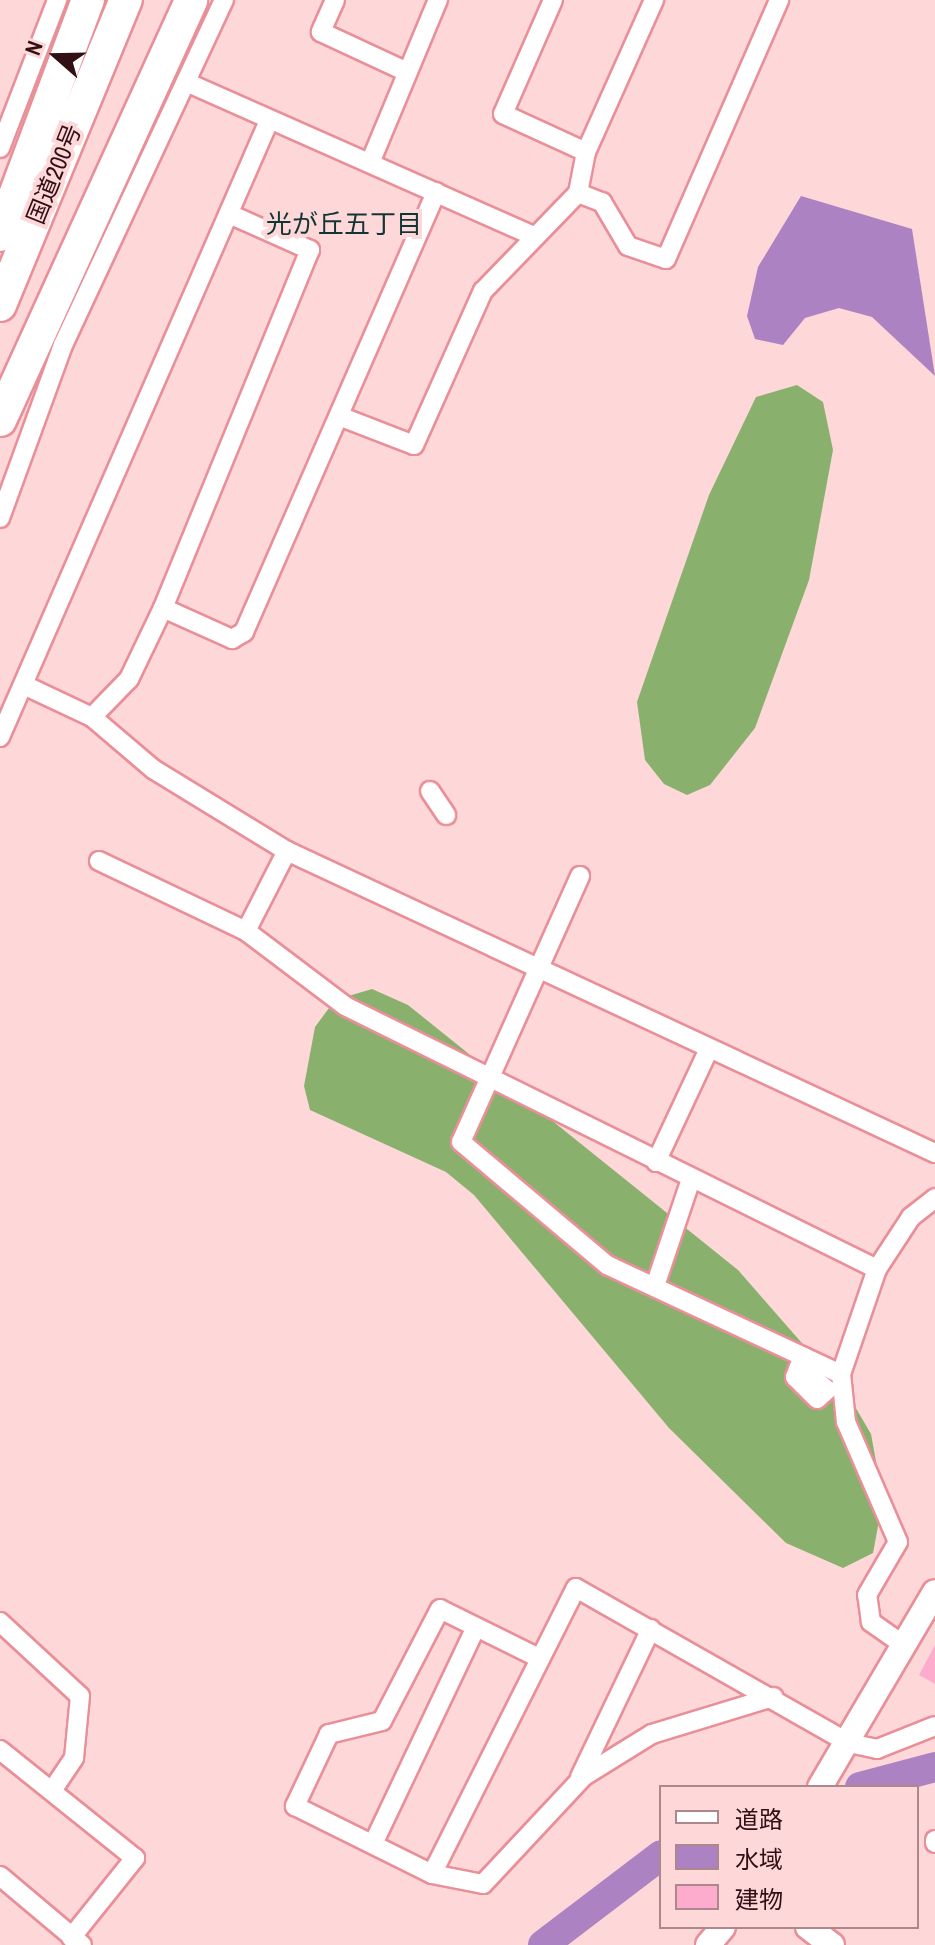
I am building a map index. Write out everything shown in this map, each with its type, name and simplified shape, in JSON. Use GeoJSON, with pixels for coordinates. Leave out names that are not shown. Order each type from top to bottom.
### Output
{"type":"FeatureCollection","features":[{"type":"Feature","properties":{"kind":"highway"},"geometry":{"type":"LineString","coordinates":[[0,235],[88,0]]}},
{"type":"Feature","properties":{"kind":"highway","name":"国道200号"},"geometry":{"type":"LineString","coordinates":[[0,305],[126,0]]}},
{"type":"Feature","properties":{"kind":"highway"},"geometry":{"type":"LineString","coordinates":[[0,420],[191,0]]}},
{"type":"Feature","properties":{"kind":"main road"},"geometry":{"type":"LineString","coordinates":[[821,1785],[935,1592]]}},
{"type":"Feature","properties":{"kind":"main road"},"geometry":{"type":"LineString","coordinates":[[708,1945],[721,1929]]}},
{"type":"Feature","properties":{"kind":"main road"},"geometry":{"type":"LineString","coordinates":[[811,1929],[832,1945]]}},
{"type":"Feature","properties":{"kind":"street"},"geometry":{"type":"LineString","coordinates":[[0,148],[57,0]]}},
{"type":"Feature","properties":{"kind":"street"},"geometry":{"type":"LineString","coordinates":[[0,518],[63,345],[224,0]]}},
{"type":"Feature","properties":{"kind":"street"},"geometry":{"type":"LineString","coordinates":[[335,0],[321,32],[407,72]]}},
{"type":"Feature","properties":{"kind":"street"},"geometry":{"type":"LineString","coordinates":[[370,163],[438,0]]}},
{"type":"Feature","properties":{"kind":"street"},"geometry":{"type":"LineString","coordinates":[[553,0],[503,114],[586,152]]}},
{"type":"Feature","properties":{"kind":"street"},"geometry":{"type":"LineString","coordinates":[[339,416],[414,445],[483,291],[578,193],[586,152],[654,0]]}},
{"type":"Feature","properties":{"kind":"street"},"geometry":{"type":"LineString","coordinates":[[578,193],[602,202],[628,246],[666,259],[779,0]]}},
{"type":"Feature","properties":{"kind":"street"},"geometry":{"type":"LineString","coordinates":[[186,82],[268,123],[370,163],[534,236]]}},
{"type":"Feature","properties":{"kind":"street"},"geometry":{"type":"LineString","coordinates":[[0,737],[26,686],[268,123]]}},
{"type":"Feature","properties":{"kind":"street"},"geometry":{"type":"LineString","coordinates":[[163,608],[232,639],[244,632],[436,192]]}},
{"type":"Feature","properties":{"kind":"street"},"geometry":{"type":"LineString","coordinates":[[92,717],[129,679],[163,608],[310,250],[229,214]]}},
{"type":"Feature","properties":{"kind":"street"},"geometry":{"type":"LineString","coordinates":[[26,686],[92,717],[153,769],[287,851],[935,1153]]}},
{"type":"Feature","properties":{"kind":"street"},"geometry":{"type":"LineString","coordinates":[[430,791],[446,815]]}},
{"type":"Feature","properties":{"kind":"street"},"geometry":{"type":"LineString","coordinates":[[246,931],[287,851]]}},
{"type":"Feature","properties":{"kind":"street"},"geometry":{"type":"LineString","coordinates":[[99,861],[246,931],[345,1006],[877,1269]]}},
{"type":"Feature","properties":{"kind":"street"},"geometry":{"type":"LineString","coordinates":[[580,876],[461,1142],[607,1265],[841,1374]]}},
{"type":"Feature","properties":{"kind":"street"},"geometry":{"type":"LineString","coordinates":[[656,1162],[709,1049]]}},
{"type":"Feature","properties":{"kind":"street"},"geometry":{"type":"LineString","coordinates":[[655,1286],[691,1179]]}},
{"type":"Feature","properties":{"kind":"street"},"geometry":{"type":"LineString","coordinates":[[905,1646],[871,1622],[867,1595],[898,1542],[846,1422],[841,1374],[877,1269],[911,1217],[935,1198]]}},
{"type":"Feature","properties":{"kind":"street"},"geometry":{"type":"LineString","coordinates":[[802,1384],[795,1377],[803,1356]]}},
{"type":"Feature","properties":{"kind":"street"},"geometry":{"type":"LineString","coordinates":[[432,1874],[576,1588],[773,1697],[844,1750],[877,1749],[935,1726]]}},
{"type":"Feature","properties":{"kind":"street"},"geometry":{"type":"LineString","coordinates":[[539,1658],[440,1609],[382,1721],[329,1734],[295,1806],[432,1874],[483,1884],[577,1783],[652,1734],[773,1697]]}},
{"type":"Feature","properties":{"kind":"street"},"geometry":{"type":"LineString","coordinates":[[0,1622],[80,1696],[74,1758],[53,1789]]}},
{"type":"Feature","properties":{"kind":"street"},"geometry":{"type":"LineString","coordinates":[[373,1844],[476,1627]]}},
{"type":"Feature","properties":{"kind":"street"},"geometry":{"type":"LineString","coordinates":[[577,1783],[651,1629]]}},
{"type":"Feature","properties":{"kind":"street"},"geometry":{"type":"LineString","coordinates":[[0,1750],[53,1789],[135,1858],[76,1942],[0,1876]]}},
{"type":"Feature","properties":{"kind":"green space"},"geometry":{"type":"Polygon","coordinates":[[[797,385],[823,402],[833,450],[809,580],[755,728],[710,785],[687,795],[664,784],[645,760],[637,702],[709,495],[756,397],[797,385]]]}},
{"type":"Feature","properties":{"kind":"green space"},"geometry":{"type":"Polygon","coordinates":[[[372,989],[408,1005],[738,1270],[850,1398],[871,1434],[883,1500],[873,1553],[843,1568],[786,1543],[669,1428],[474,1195],[446,1172],[310,1110],[304,1086],[315,1027],[335,1000],[372,989]]]}},
{"type":"Feature","properties":{"kind":"water"},"geometry":{"type":"Polygon","coordinates":[[[801,196],[912,229],[935,376],[872,317],[839,308],[805,318],[783,345],[755,339],[747,316],[758,267],[801,196]]]}},
{"type":"Feature","properties":{"kind":"building"},"geometry":{"type":"Polygon","coordinates":[[[935,1645],[935,1684],[919,1675],[935,1645]]]}},
{"type":"Feature","properties":{"kind":"waterway"},"geometry":{"type":"LineString","coordinates":[[868,1785],[935,1767]]}},
{"type":"Feature","properties":{"kind":"waterway"},"geometry":{"type":"LineString","coordinates":[[543,1945],[659,1857]]}},
{"type":"Feature","properties":{"kind":"district","name":"光が丘五丁目"},"geometry":{"type":"Point","coordinates":[344,224]}}]}
